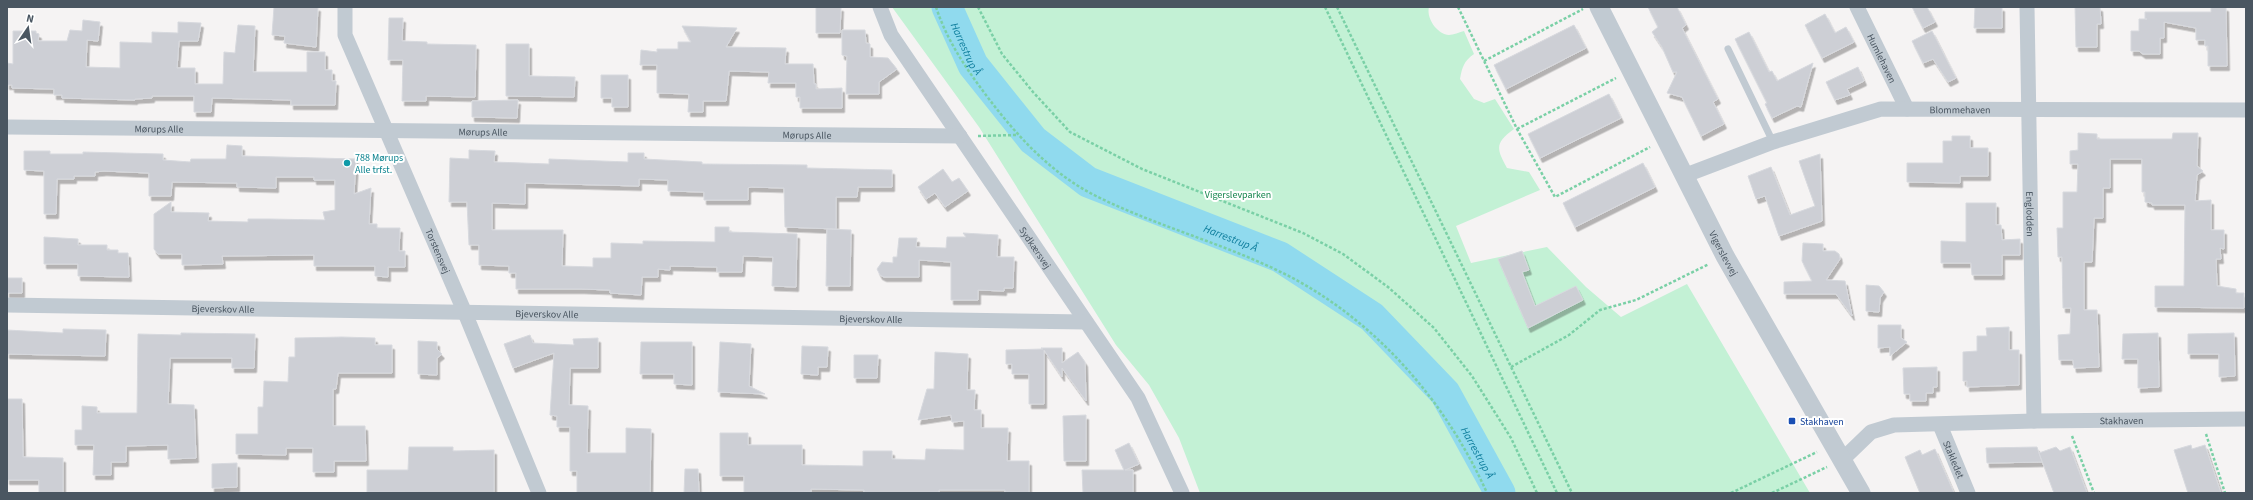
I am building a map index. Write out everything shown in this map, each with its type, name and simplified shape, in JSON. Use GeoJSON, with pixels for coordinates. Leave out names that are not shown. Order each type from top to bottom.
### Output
{"type":"FeatureCollection","features":[{"type":"Feature","properties":{"kind":"street","name":"Torstensvej"},"geometry":{"type":"LineString","coordinates":[[345,7],[345,35],[465,313],[539,493]]}},
{"type":"Feature","properties":{"kind":"street","name":"Sydkærsvej"},"geometry":{"type":"LineString","coordinates":[[880,7],[891,35],[1138,398],[1182,493]]}},
{"type":"Feature","properties":{"kind":"street","name":"Vigerslevvej"},"geometry":{"type":"LineString","coordinates":[[1599,7],[1630,71],[1686,175],[1725,256],[1860,493]]}},
{"type":"Feature","properties":{"kind":"street","name":"Humlehaven"},"geometry":{"type":"LineString","coordinates":[[1857,7],[1907,109]]}},
{"type":"Feature","properties":{"kind":"street","name":"Englodden"},"geometry":{"type":"LineString","coordinates":[[2027,7],[2034,421]]}},
{"type":"Feature","properties":{"kind":"street","name":"Blommehaven"},"geometry":{"type":"LineString","coordinates":[[1686,175],[1773,142],[1881,109],[2246,110]]}},
{"type":"Feature","properties":{"kind":"street","name":"Mørups Alle"},"geometry":{"type":"LineString","coordinates":[[7,127],[960,136]]}},
{"type":"Feature","properties":{"kind":"street","name":"Bjeverskov Alle"},"geometry":{"type":"LineString","coordinates":[[7,305],[1086,322]]}},
{"type":"Feature","properties":{"kind":"street","name":"Stakhaven"},"geometry":{"type":"LineString","coordinates":[[1838,453],[1871,432],[1894,426],[2066,420],[2246,419]]}},
{"type":"Feature","properties":{"kind":"street","name":"Stakledet"},"geometry":{"type":"LineString","coordinates":[[1940,425],[1968,493]]}},
{"type":"Feature","properties":{"kind":"lane"},"geometry":{"type":"LineString","coordinates":[[1728,49],[1773,142]]}},
{"type":"Feature","properties":{"kind":"path"},"geometry":{"type":"LineString","coordinates":[[936,7],[950,42],[970,74],[1018,136],[1033,151],[1095,196],[1256,261],[1299,282],[1331,301],[1410,370],[1459,440],[1475,467],[1486,493]]}},
{"type":"Feature","properties":{"kind":"path"},"geometry":{"type":"LineString","coordinates":[[978,7],[1002,54],[1033,92],[1070,132],[1142,168],[1304,233],[1343,254],[1388,287],[1434,328],[1472,376],[1511,438],[1537,493]]}},
{"type":"Feature","properties":{"kind":"path"},"geometry":{"type":"LineString","coordinates":[[1325,7],[1557,493]]}},
{"type":"Feature","properties":{"kind":"path"},"geometry":{"type":"LineString","coordinates":[[1337,7],[1572,493]]}},
{"type":"Feature","properties":{"kind":"path"},"geometry":{"type":"LineString","coordinates":[[1458,7],[1517,129],[1555,197],[1666,139]]}},
{"type":"Feature","properties":{"kind":"path"},"geometry":{"type":"LineString","coordinates":[[1484,61],[1588,7]]}},
{"type":"Feature","properties":{"kind":"path"},"geometry":{"type":"LineString","coordinates":[[1517,129],[1630,71]]}},
{"type":"Feature","properties":{"kind":"path"},"geometry":{"type":"LineString","coordinates":[[960,136],[1018,136]]}},
{"type":"Feature","properties":{"kind":"path"},"geometry":{"type":"LineString","coordinates":[[1511,367],[1569,336],[1600,310],[1636,300],[1725,256]]}},
{"type":"Feature","properties":{"kind":"path"},"geometry":{"type":"LineString","coordinates":[[2201,419],[2225,493]]}},
{"type":"Feature","properties":{"kind":"path"},"geometry":{"type":"LineString","coordinates":[[2066,420],[2094,493]]}},
{"type":"Feature","properties":{"kind":"path"},"geometry":{"type":"LineString","coordinates":[[1731,493],[1838,453]]}},
{"type":"Feature","properties":{"kind":"path"},"geometry":{"type":"LineString","coordinates":[[1772,493],[1838,453]]}},
{"type":"Feature","properties":{"kind":"green space","name":"Vigerslevparken"},"geometry":{"type":"Polygon","coordinates":[[[892,7],[1429,7],[1429,16],[1433,25],[1440,32],[1449,35],[1464,31],[1474,54],[1464,65],[1460,79],[1474,99],[1484,103],[1495,99],[1514,129],[1503,138],[1499,146],[1499,151],[1503,161],[1507,168],[1529,172],[1540,190],[1456,226],[1471,263],[1547,247],[1586,287],[1621,317],[1687,284],[1810,493],[1200,493],[1179,438],[1149,385],[1116,345],[979,127],[892,7]]]}},
{"type":"Feature","properties":{"kind":"building"},"geometry":{"type":"Polygon","coordinates":[[[274,7],[318,7],[316,47],[284,43],[285,36],[272,35],[274,7]]]}},
{"type":"Feature","properties":{"kind":"building"},"geometry":{"type":"Polygon","coordinates":[[[816,7],[841,7],[840,33],[816,33],[816,7]]]}},
{"type":"Feature","properties":{"kind":"building"},"geometry":{"type":"Polygon","coordinates":[[[1648,7],[1677,7],[1686,25],[1682,28],[1718,99],[1713,102],[1724,124],[1701,136],[1682,97],[1667,93],[1677,72],[1673,72],[1662,47],[1652,32],[1658,27],[1648,7]]]}},
{"type":"Feature","properties":{"kind":"building"},"geometry":{"type":"Polygon","coordinates":[[[1912,7],[1927,7],[1935,22],[1923,28],[1912,7]]]}},
{"type":"Feature","properties":{"kind":"building"},"geometry":{"type":"Polygon","coordinates":[[[1975,7],[2002,7],[2002,28],[1974,28],[1975,7]]]}},
{"type":"Feature","properties":{"kind":"building"},"geometry":{"type":"Polygon","coordinates":[[[2075,7],[2100,7],[2101,24],[2097,24],[2097,47],[2076,47],[2075,7]]]}},
{"type":"Feature","properties":{"kind":"building"},"geometry":{"type":"Polygon","coordinates":[[[2211,7],[2226,7],[2227,66],[2208,66],[2208,46],[2205,46],[2205,40],[2196,40],[2196,28],[2164,22],[2164,38],[2160,38],[2160,54],[2143,54],[2139,51],[2131,51],[2131,31],[2139,31],[2139,19],[2145,19],[2145,12],[2211,12],[2211,7]]]}},
{"type":"Feature","properties":{"kind":"building"},"geometry":{"type":"Polygon","coordinates":[[[1825,14],[1835,33],[1846,27],[1854,42],[1822,58],[1805,25],[1825,14]]]}},
{"type":"Feature","properties":{"kind":"building"},"geometry":{"type":"Polygon","coordinates":[[[389,18],[403,18],[402,41],[427,42],[427,44],[476,45],[475,97],[426,96],[426,101],[402,101],[403,60],[388,60],[389,18]]]}},
{"type":"Feature","properties":{"kind":"building"},"geometry":{"type":"Polygon","coordinates":[[[83,20],[100,22],[98,41],[87,40],[86,67],[120,68],[120,42],[152,43],[152,32],[178,33],[178,22],[201,23],[198,41],[179,41],[177,68],[195,68],[195,84],[223,84],[224,52],[235,53],[238,25],[255,26],[253,72],[307,72],[307,52],[325,52],[325,70],[332,70],[332,81],[336,81],[335,105],[291,105],[291,100],[212,98],[211,112],[194,112],[194,96],[152,96],[152,98],[135,100],[62,98],[62,95],[54,95],[54,89],[12,88],[12,85],[7,85],[7,63],[13,64],[13,31],[36,31],[36,33],[39,34],[38,41],[67,41],[70,30],[82,31],[83,20]]]}},
{"type":"Feature","properties":{"kind":"building"},"geometry":{"type":"Polygon","coordinates":[[[1574,25],[1586,48],[1506,89],[1494,65],[1574,25]]]}},
{"type":"Feature","properties":{"kind":"building"},"geometry":{"type":"Polygon","coordinates":[[[682,26],[737,28],[726,47],[786,48],[785,64],[813,64],[814,84],[816,84],[816,89],[842,88],[842,108],[800,108],[800,97],[796,97],[796,83],[768,83],[769,72],[729,71],[726,101],[703,101],[703,112],[688,112],[689,94],[657,93],[657,65],[640,65],[641,50],[657,52],[657,49],[678,49],[678,42],[691,42],[682,26]]]}},
{"type":"Feature","properties":{"kind":"building"},"geometry":{"type":"Polygon","coordinates":[[[842,30],[865,30],[866,43],[870,44],[870,57],[888,58],[897,69],[879,82],[879,94],[846,94],[847,56],[842,55],[842,30]]]}},
{"type":"Feature","properties":{"kind":"building"},"geometry":{"type":"Polygon","coordinates":[[[1932,31],[1956,78],[1948,82],[1933,59],[1923,63],[1912,41],[1932,31]]]}},
{"type":"Feature","properties":{"kind":"building"},"geometry":{"type":"Polygon","coordinates":[[[1749,32],[1769,72],[1772,71],[1777,81],[1813,63],[1801,107],[1797,106],[1772,118],[1765,104],[1767,103],[1735,39],[1749,32]]]}},
{"type":"Feature","properties":{"kind":"building"},"geometry":{"type":"Polygon","coordinates":[[[506,44],[529,44],[529,76],[575,77],[574,97],[506,96],[506,44]]]}},
{"type":"Feature","properties":{"kind":"building"},"geometry":{"type":"Polygon","coordinates":[[[1858,67],[1864,81],[1847,89],[1850,95],[1835,100],[1826,82],[1858,67]]]}},
{"type":"Feature","properties":{"kind":"building"},"geometry":{"type":"Polygon","coordinates":[[[601,75],[628,75],[628,107],[612,107],[612,98],[601,98],[601,75]]]}},
{"type":"Feature","properties":{"kind":"building"},"geometry":{"type":"Polygon","coordinates":[[[1609,94],[1621,118],[1540,158],[1528,134],[1609,94]]]}},
{"type":"Feature","properties":{"kind":"building"},"geometry":{"type":"Polygon","coordinates":[[[518,100],[517,118],[472,117],[472,101],[518,100]]]}},
{"type":"Feature","properties":{"kind":"building"},"geometry":{"type":"Polygon","coordinates":[[[2078,133],[2097,134],[2097,139],[2172,139],[2173,133],[2198,133],[2197,166],[2203,171],[2197,175],[2195,201],[2211,200],[2211,230],[2224,230],[2224,249],[2220,248],[2221,259],[2216,259],[2217,286],[2236,289],[2236,293],[2244,293],[2244,308],[2155,307],[2155,286],[2184,286],[2185,205],[2152,205],[2152,203],[2145,202],[2145,192],[2142,192],[2142,159],[2110,159],[2110,188],[2103,188],[2103,218],[2094,218],[2092,262],[2084,262],[2084,310],[2097,310],[2099,367],[2074,368],[2073,360],[2059,360],[2058,335],[2070,334],[2071,308],[2063,308],[2062,257],[2058,257],[2057,228],[2063,228],[2063,192],[2077,192],[2078,164],[2070,164],[2070,151],[2078,150],[2078,133]]]}},
{"type":"Feature","properties":{"kind":"building"},"geometry":{"type":"Polygon","coordinates":[[[1952,136],[1970,136],[1970,148],[1988,148],[1988,176],[1960,176],[1960,183],[1907,182],[1907,163],[1943,163],[1943,141],[1952,141],[1952,136]]]}},
{"type":"Feature","properties":{"kind":"building"},"geometry":{"type":"Polygon","coordinates":[[[227,145],[242,146],[242,156],[356,159],[354,194],[371,188],[369,224],[377,224],[377,228],[400,228],[399,251],[405,251],[405,267],[388,267],[388,277],[375,276],[375,266],[314,266],[314,255],[222,256],[223,264],[182,265],[182,254],[158,254],[154,249],[154,214],[171,202],[171,212],[209,213],[208,221],[248,222],[248,219],[325,220],[323,212],[335,210],[335,180],[314,180],[314,177],[276,177],[276,188],[237,187],[237,183],[172,182],[171,196],[149,196],[149,173],[95,172],[95,176],[74,176],[74,179],[57,179],[56,214],[44,214],[44,171],[24,170],[24,151],[50,151],[50,154],[83,154],[83,152],[163,154],[163,160],[190,162],[191,159],[226,159],[227,145]]]}},
{"type":"Feature","properties":{"kind":"building"},"geometry":{"type":"Polygon","coordinates":[[[469,150],[495,151],[494,162],[549,164],[549,159],[628,162],[628,153],[644,153],[644,159],[702,162],[702,164],[807,165],[807,168],[892,170],[892,187],[858,187],[857,197],[836,197],[836,229],[785,227],[784,188],[748,188],[748,200],[704,200],[704,192],[668,191],[668,180],[639,179],[639,186],[525,183],[525,204],[492,203],[492,230],[563,230],[562,266],[593,267],[593,258],[611,258],[611,243],[643,244],[643,241],[715,242],[715,227],[729,227],[729,232],[797,234],[796,287],[772,286],[773,257],[743,256],[742,272],[717,272],[717,267],[670,266],[670,270],[658,269],[658,277],[642,277],[641,295],[610,293],[610,290],[516,289],[516,273],[509,273],[509,266],[479,265],[479,245],[469,245],[467,202],[449,202],[450,158],[469,159],[469,150]]]}},
{"type":"Feature","properties":{"kind":"building"},"geometry":{"type":"Polygon","coordinates":[[[1820,154],[1822,221],[1779,236],[1765,196],[1756,199],[1748,176],[1771,167],[1790,215],[1815,206],[1799,161],[1820,154]]]}},
{"type":"Feature","properties":{"kind":"building"},"geometry":{"type":"Polygon","coordinates":[[[1643,163],[1655,187],[1575,227],[1563,203],[1643,163]]]}},
{"type":"Feature","properties":{"kind":"building"},"geometry":{"type":"Polygon","coordinates":[[[943,169],[952,182],[959,178],[968,191],[945,207],[935,193],[926,199],[918,187],[943,169]]]}},
{"type":"Feature","properties":{"kind":"building"},"geometry":{"type":"Polygon","coordinates":[[[1966,203],[1996,203],[1996,225],[2001,225],[2002,240],[2020,239],[2020,255],[2002,255],[2002,275],[1972,275],[1971,263],[1941,263],[1941,241],[1966,242],[1966,203]]]}},
{"type":"Feature","properties":{"kind":"building"},"geometry":{"type":"Polygon","coordinates":[[[827,229],[851,230],[850,286],[826,286],[827,229]]]}},
{"type":"Feature","properties":{"kind":"building"},"geometry":{"type":"Polygon","coordinates":[[[963,233],[998,235],[997,257],[1014,257],[1013,288],[1004,288],[1004,291],[978,290],[978,300],[951,300],[951,262],[919,260],[919,277],[884,277],[880,275],[877,269],[882,262],[893,263],[893,257],[897,257],[899,238],[917,238],[916,247],[946,248],[947,237],[966,237],[963,233]]]}},
{"type":"Feature","properties":{"kind":"building"},"geometry":{"type":"Polygon","coordinates":[[[44,237],[78,239],[78,245],[107,245],[107,250],[118,250],[118,253],[128,253],[129,277],[78,276],[78,264],[44,264],[44,237]]]}},
{"type":"Feature","properties":{"kind":"building"},"geometry":{"type":"Polygon","coordinates":[[[1803,243],[1823,244],[1823,251],[1835,251],[1839,254],[1840,259],[1826,280],[1845,281],[1852,316],[1836,294],[1784,294],[1784,282],[1812,281],[1802,261],[1803,243]]]}},
{"type":"Feature","properties":{"kind":"building"},"geometry":{"type":"Polygon","coordinates":[[[1522,251],[1529,270],[1522,272],[1535,306],[1576,286],[1583,300],[1528,328],[1498,259],[1522,251]]]}},
{"type":"Feature","properties":{"kind":"building"},"geometry":{"type":"Polygon","coordinates":[[[7,278],[22,278],[22,293],[7,293],[7,278]]]}},
{"type":"Feature","properties":{"kind":"building"},"geometry":{"type":"Polygon","coordinates":[[[1866,285],[1879,286],[1884,292],[1880,298],[1879,312],[1866,311],[1866,285]]]}},
{"type":"Feature","properties":{"kind":"building"},"geometry":{"type":"Polygon","coordinates":[[[1878,325],[1901,325],[1901,338],[1907,342],[1890,356],[1890,347],[1878,348],[1878,325]]]}},
{"type":"Feature","properties":{"kind":"building"},"geometry":{"type":"Polygon","coordinates":[[[2009,327],[2009,350],[2019,350],[2019,385],[1967,387],[1967,381],[1963,381],[1963,352],[1977,351],[1977,336],[1987,336],[1986,328],[2009,327]]]}},
{"type":"Feature","properties":{"kind":"building"},"geometry":{"type":"Polygon","coordinates":[[[63,329],[106,330],[105,356],[7,354],[7,330],[63,333],[63,329]]]}},
{"type":"Feature","properties":{"kind":"building"},"geometry":{"type":"Polygon","coordinates":[[[181,333],[255,334],[254,368],[232,368],[232,358],[170,358],[168,404],[194,405],[196,458],[168,459],[168,445],[126,446],[126,462],[111,462],[111,475],[93,475],[94,445],[75,445],[75,430],[82,430],[82,406],[97,407],[97,413],[137,413],[138,334],[181,335],[181,333]]]}},
{"type":"Feature","properties":{"kind":"building"},"geometry":{"type":"Polygon","coordinates":[[[2158,333],[2159,387],[2138,388],[2138,359],[2122,359],[2123,334],[2158,333]]]}},
{"type":"Feature","properties":{"kind":"building"},"geometry":{"type":"Polygon","coordinates":[[[2234,333],[2235,376],[2219,377],[2219,354],[2188,354],[2188,334],[2234,333]]]}},
{"type":"Feature","properties":{"kind":"building"},"geometry":{"type":"Polygon","coordinates":[[[530,335],[533,343],[574,345],[573,339],[598,338],[598,368],[570,368],[569,405],[588,406],[587,453],[626,453],[626,428],[651,429],[650,493],[577,493],[577,471],[570,471],[570,427],[557,427],[557,416],[550,415],[554,353],[513,368],[504,344],[530,335]]]}},
{"type":"Feature","properties":{"kind":"building"},"geometry":{"type":"Polygon","coordinates":[[[295,338],[375,338],[375,345],[392,345],[392,373],[338,373],[336,389],[333,389],[333,426],[365,426],[366,461],[334,461],[334,472],[313,472],[313,448],[286,448],[286,455],[236,454],[236,434],[258,434],[258,407],[263,407],[264,381],[288,382],[289,357],[295,357],[295,338]]]}},
{"type":"Feature","properties":{"kind":"building"},"geometry":{"type":"Polygon","coordinates":[[[418,341],[437,342],[437,349],[442,354],[437,358],[437,375],[418,374],[418,341]]]}},
{"type":"Feature","properties":{"kind":"building"},"geometry":{"type":"Polygon","coordinates":[[[641,342],[692,342],[692,385],[674,384],[674,374],[640,374],[641,342]]]}},
{"type":"Feature","properties":{"kind":"building"},"geometry":{"type":"Polygon","coordinates":[[[720,342],[751,344],[749,386],[765,394],[718,392],[720,342]]]}},
{"type":"Feature","properties":{"kind":"building"},"geometry":{"type":"Polygon","coordinates":[[[802,346],[828,347],[827,367],[818,367],[818,375],[801,374],[802,346]]]}},
{"type":"Feature","properties":{"kind":"building"},"geometry":{"type":"Polygon","coordinates":[[[1041,348],[1062,348],[1062,363],[1078,352],[1085,362],[1086,401],[1062,368],[1062,377],[1044,350],[1044,404],[1029,404],[1029,374],[1012,374],[1012,364],[1006,364],[1006,350],[1043,349],[1041,348]]]}},
{"type":"Feature","properties":{"kind":"building"},"geometry":{"type":"Polygon","coordinates":[[[935,352],[968,354],[967,390],[975,390],[974,410],[981,410],[981,428],[1008,428],[1007,461],[1029,461],[1029,493],[1005,493],[1005,490],[939,490],[939,493],[864,493],[864,490],[811,489],[811,492],[744,493],[744,476],[720,476],[720,433],[748,433],[748,445],[802,445],[802,465],[863,466],[863,451],[892,451],[892,459],[925,460],[926,449],[964,450],[964,421],[952,422],[951,415],[918,420],[927,389],[934,389],[935,352]]]}},
{"type":"Feature","properties":{"kind":"building"},"geometry":{"type":"Polygon","coordinates":[[[854,355],[878,355],[877,378],[854,378],[854,355]]]}},
{"type":"Feature","properties":{"kind":"building"},"geometry":{"type":"Polygon","coordinates":[[[1937,367],[1937,387],[1933,387],[1933,393],[1926,393],[1926,401],[1910,401],[1910,394],[1904,394],[1903,368],[1937,367]]]}},
{"type":"Feature","properties":{"kind":"building"},"geometry":{"type":"Polygon","coordinates":[[[7,399],[22,399],[23,457],[63,458],[63,493],[39,493],[39,480],[7,480],[7,399]]]}},
{"type":"Feature","properties":{"kind":"building"},"geometry":{"type":"Polygon","coordinates":[[[1086,415],[1086,461],[1064,461],[1063,416],[1086,415]]]}},
{"type":"Feature","properties":{"kind":"building"},"geometry":{"type":"Polygon","coordinates":[[[1129,443],[1139,464],[1125,470],[1133,470],[1133,493],[1083,493],[1082,470],[1124,470],[1115,450],[1129,443]]]}},
{"type":"Feature","properties":{"kind":"building"},"geometry":{"type":"Polygon","coordinates":[[[2191,445],[2192,449],[2205,445],[2221,493],[2188,493],[2174,450],[2191,445]]]}},
{"type":"Feature","properties":{"kind":"building"},"geometry":{"type":"Polygon","coordinates":[[[409,447],[453,447],[453,451],[494,450],[494,493],[367,492],[367,470],[408,470],[409,447]]]}},
{"type":"Feature","properties":{"kind":"building"},"geometry":{"type":"Polygon","coordinates":[[[2037,447],[2042,462],[1987,463],[1986,448],[2037,447]]]}},
{"type":"Feature","properties":{"kind":"building"},"geometry":{"type":"Polygon","coordinates":[[[2056,447],[2060,451],[2070,447],[2087,493],[2054,493],[2039,453],[2056,447]]]}},
{"type":"Feature","properties":{"kind":"building"},"geometry":{"type":"Polygon","coordinates":[[[1935,449],[1954,493],[1920,493],[1905,457],[1920,450],[1922,455],[1935,449]]]}},
{"type":"Feature","properties":{"kind":"building"},"geometry":{"type":"Polygon","coordinates":[[[237,463],[237,487],[212,488],[212,464],[237,463]]]}},
{"type":"Feature","properties":{"kind":"building"},"geometry":{"type":"Polygon","coordinates":[[[685,469],[698,469],[699,493],[684,493],[685,469]]]}},
{"type":"Feature","properties":{"kind":"waterway","name":"Harrestrup Å"},"geometry":{"type":"LineString","coordinates":[[947,7],[973,65],[1033,140],[1088,182],[1280,257],[1372,317],[1445,393],[1500,493]]}},
{"type":"Feature","properties":{"kind":"place","name":"788 Mørups Alle trfst."},"geometry":{"type":"Point","coordinates":[347,163]}},
{"type":"Feature","properties":{"kind":"place","name":"Stakhaven"},"geometry":{"type":"Point","coordinates":[1792,421]}}]}
